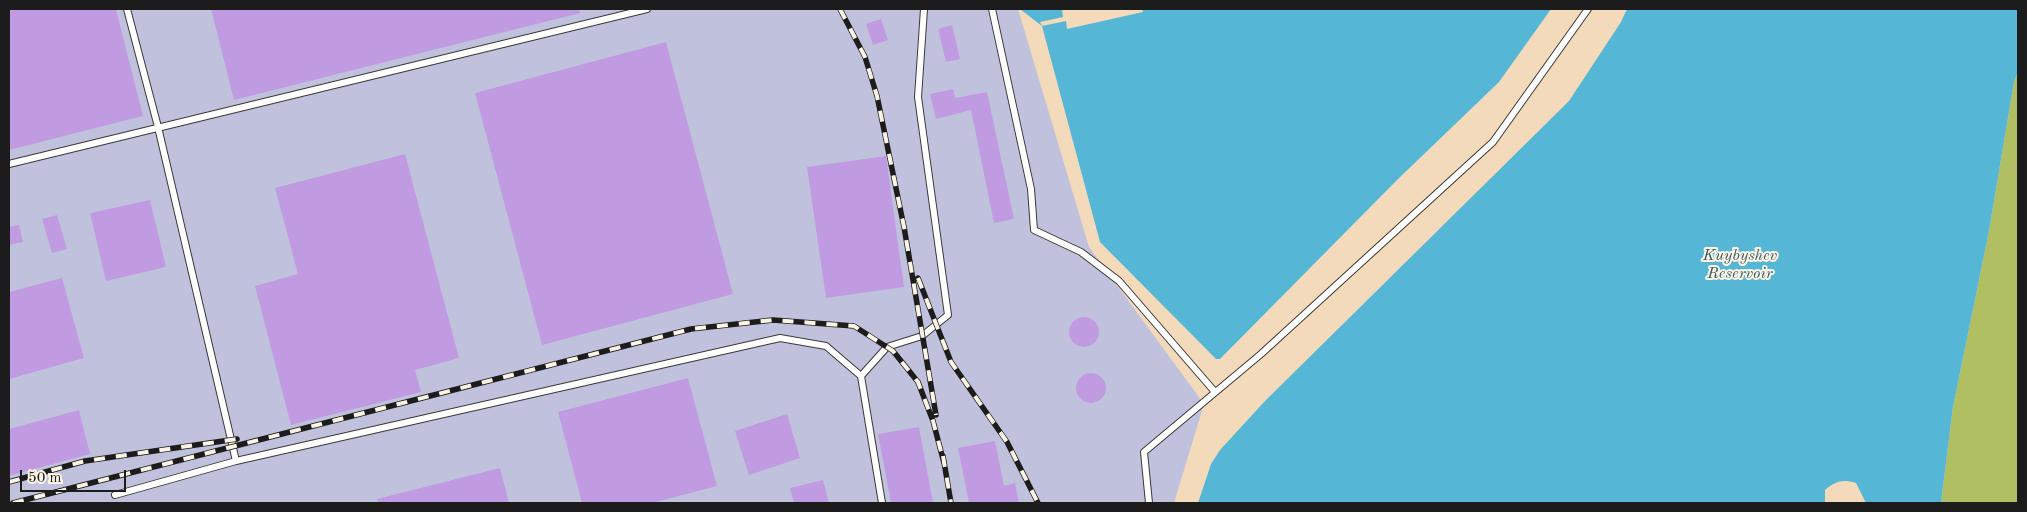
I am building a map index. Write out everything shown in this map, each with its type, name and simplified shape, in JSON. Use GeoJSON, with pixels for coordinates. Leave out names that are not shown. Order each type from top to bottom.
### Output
{"type":"FeatureCollection","features":[{"type":"Feature","properties":{"kind":"lane"},"geometry":{"type":"LineString","coordinates":[[127,9],[158,127],[236,461]]}},
{"type":"Feature","properties":{"kind":"lane"},"geometry":{"type":"LineString","coordinates":[[9,164],[647,9]]}},
{"type":"Feature","properties":{"kind":"lane"},"geometry":{"type":"LineString","coordinates":[[861,376],[887,348],[922,336],[948,315],[918,97],[924,9]]}},
{"type":"Feature","properties":{"kind":"lane"},"geometry":{"type":"LineString","coordinates":[[992,9],[1031,190],[1034,230],[1081,252],[1119,282],[1215,392]]}},
{"type":"Feature","properties":{"kind":"lane"},"geometry":{"type":"LineString","coordinates":[[1149,503],[1144,452],[1261,354],[1493,142],[1588,9]]}},
{"type":"Feature","properties":{"kind":"lane"},"geometry":{"type":"LineString","coordinates":[[115,495],[236,461],[780,338],[826,346],[861,376],[882,503]]}},
{"type":"Feature","properties":{"kind":"shaded area"},"geometry":{"type":"Polygon","coordinates":[[[9,9],[1018,9],[1089,247],[1204,404],[1174,503],[9,503],[9,9]]]}},
{"type":"Feature","properties":{"kind":"green space"},"geometry":{"type":"Polygon","coordinates":[[[2018,72],[2018,503],[1941,503],[1953,407],[1989,231],[2014,82],[2018,72]]]}},
{"type":"Feature","properties":{"kind":"water"},"geometry":{"type":"Polygon","coordinates":[[[1020,9],[1551,9],[1499,82],[1397,180],[1220,359],[1216,359],[1100,242],[1042,26],[1020,9]]]}},
{"type":"Feature","properties":{"kind":"water","name":"Kuybyshev Reservoir"},"geometry":{"type":"Polygon","coordinates":[[[1627,9],[2018,9],[2018,72],[2014,82],[1989,231],[1953,407],[1941,503],[1866,503],[1856,483],[1843,481],[1825,490],[1825,503],[1198,503],[1211,464],[1220,450],[1265,401],[1569,101],[1621,22],[1627,9]]]}},
{"type":"Feature","properties":{"kind":"pier"},"geometry":{"type":"Polygon","coordinates":[[[1062,9],[1142,9],[1143,12],[1067,29],[1066,21],[1042,26],[1040,22],[1063,17],[1062,9]]]}},
{"type":"Feature","properties":{"kind":"building"},"geometry":{"type":"Polygon","coordinates":[[[9,9],[116,9],[143,116],[9,150],[9,9]]]}},
{"type":"Feature","properties":{"kind":"building"},"geometry":{"type":"Polygon","coordinates":[[[211,9],[579,9],[580,13],[234,100],[211,9]]]}},
{"type":"Feature","properties":{"kind":"building"},"geometry":{"type":"Polygon","coordinates":[[[881,19],[888,40],[873,45],[866,24],[881,19]]]}},
{"type":"Feature","properties":{"kind":"building"},"geometry":{"type":"Polygon","coordinates":[[[952,25],[960,59],[946,62],[938,29],[952,25]]]}},
{"type":"Feature","properties":{"kind":"building"},"geometry":{"type":"Polygon","coordinates":[[[666,42],[733,294],[542,345],[475,93],[666,42]]]}},
{"type":"Feature","properties":{"kind":"building"},"geometry":{"type":"Polygon","coordinates":[[[953,89],[955,98],[987,92],[1014,219],[994,223],[971,110],[936,119],[930,94],[953,89]]]}},
{"type":"Feature","properties":{"kind":"building"},"geometry":{"type":"Polygon","coordinates":[[[405,154],[459,358],[415,370],[421,392],[291,425],[255,286],[298,274],[275,188],[405,154]]]}},
{"type":"Feature","properties":{"kind":"building"},"geometry":{"type":"Polygon","coordinates":[[[886,156],[904,287],[826,298],[807,167],[886,156]]]}},
{"type":"Feature","properties":{"kind":"building"},"geometry":{"type":"Polygon","coordinates":[[[150,200],[166,267],[106,281],[90,213],[150,200]]]}},
{"type":"Feature","properties":{"kind":"building"},"geometry":{"type":"Polygon","coordinates":[[[57,215],[67,249],[52,253],[42,219],[57,215]]]}},
{"type":"Feature","properties":{"kind":"building"},"geometry":{"type":"Polygon","coordinates":[[[19,225],[23,242],[9,245],[9,227],[19,225]]]}},
{"type":"Feature","properties":{"kind":"building"},"geometry":{"type":"Polygon","coordinates":[[[62,278],[84,358],[9,379],[9,292],[62,278]]]}},
{"type":"Feature","properties":{"kind":"building"},"geometry":{"type":"Polygon","coordinates":[[[1084,317],[1094,322],[1099,332],[1094,342],[1084,347],[1074,342],[1069,332],[1074,322],[1084,317]]]}},
{"type":"Feature","properties":{"kind":"building"},"geometry":{"type":"Polygon","coordinates":[[[1091,373],[1102,377],[1106,388],[1102,399],[1091,403],[1080,399],[1076,388],[1080,377],[1091,373]]]}},
{"type":"Feature","properties":{"kind":"building"},"geometry":{"type":"Polygon","coordinates":[[[688,378],[717,486],[652,503],[582,503],[558,412],[688,378]]]}},
{"type":"Feature","properties":{"kind":"building"},"geometry":{"type":"Polygon","coordinates":[[[79,410],[90,454],[9,476],[9,429],[79,410]]]}},
{"type":"Feature","properties":{"kind":"building"},"geometry":{"type":"Polygon","coordinates":[[[787,414],[800,458],[749,475],[735,431],[787,414]]]}},
{"type":"Feature","properties":{"kind":"building"},"geometry":{"type":"Polygon","coordinates":[[[919,427],[933,503],[891,503],[878,434],[919,427]]]}},
{"type":"Feature","properties":{"kind":"building"},"geometry":{"type":"Polygon","coordinates":[[[995,441],[1004,486],[1015,483],[1019,503],[969,503],[958,448],[995,441]]]}},
{"type":"Feature","properties":{"kind":"building"},"geometry":{"type":"Polygon","coordinates":[[[500,468],[509,503],[378,503],[377,499],[500,468]]]}},
{"type":"Feature","properties":{"kind":"building"},"geometry":{"type":"Polygon","coordinates":[[[823,480],[829,503],[794,503],[790,488],[823,480]]]}},
{"type":"Feature","properties":{"kind":"railway"},"geometry":{"type":"LineString","coordinates":[[840,9],[865,57],[877,96],[904,227],[936,415]]}},
{"type":"Feature","properties":{"kind":"railway"},"geometry":{"type":"LineString","coordinates":[[918,278],[951,362],[1007,442],[1038,503]]}},
{"type":"Feature","properties":{"kind":"railway"},"geometry":{"type":"LineString","coordinates":[[13,503],[691,329],[773,320],[854,326],[893,351],[918,382],[933,421],[944,463]]}},
{"type":"Feature","properties":{"kind":"railway"},"geometry":{"type":"LineString","coordinates":[[9,482],[85,461],[237,439]]}},
{"type":"Feature","properties":{"kind":"railway"},"geometry":{"type":"LineString","coordinates":[[943,456],[951,503]]}}]}
